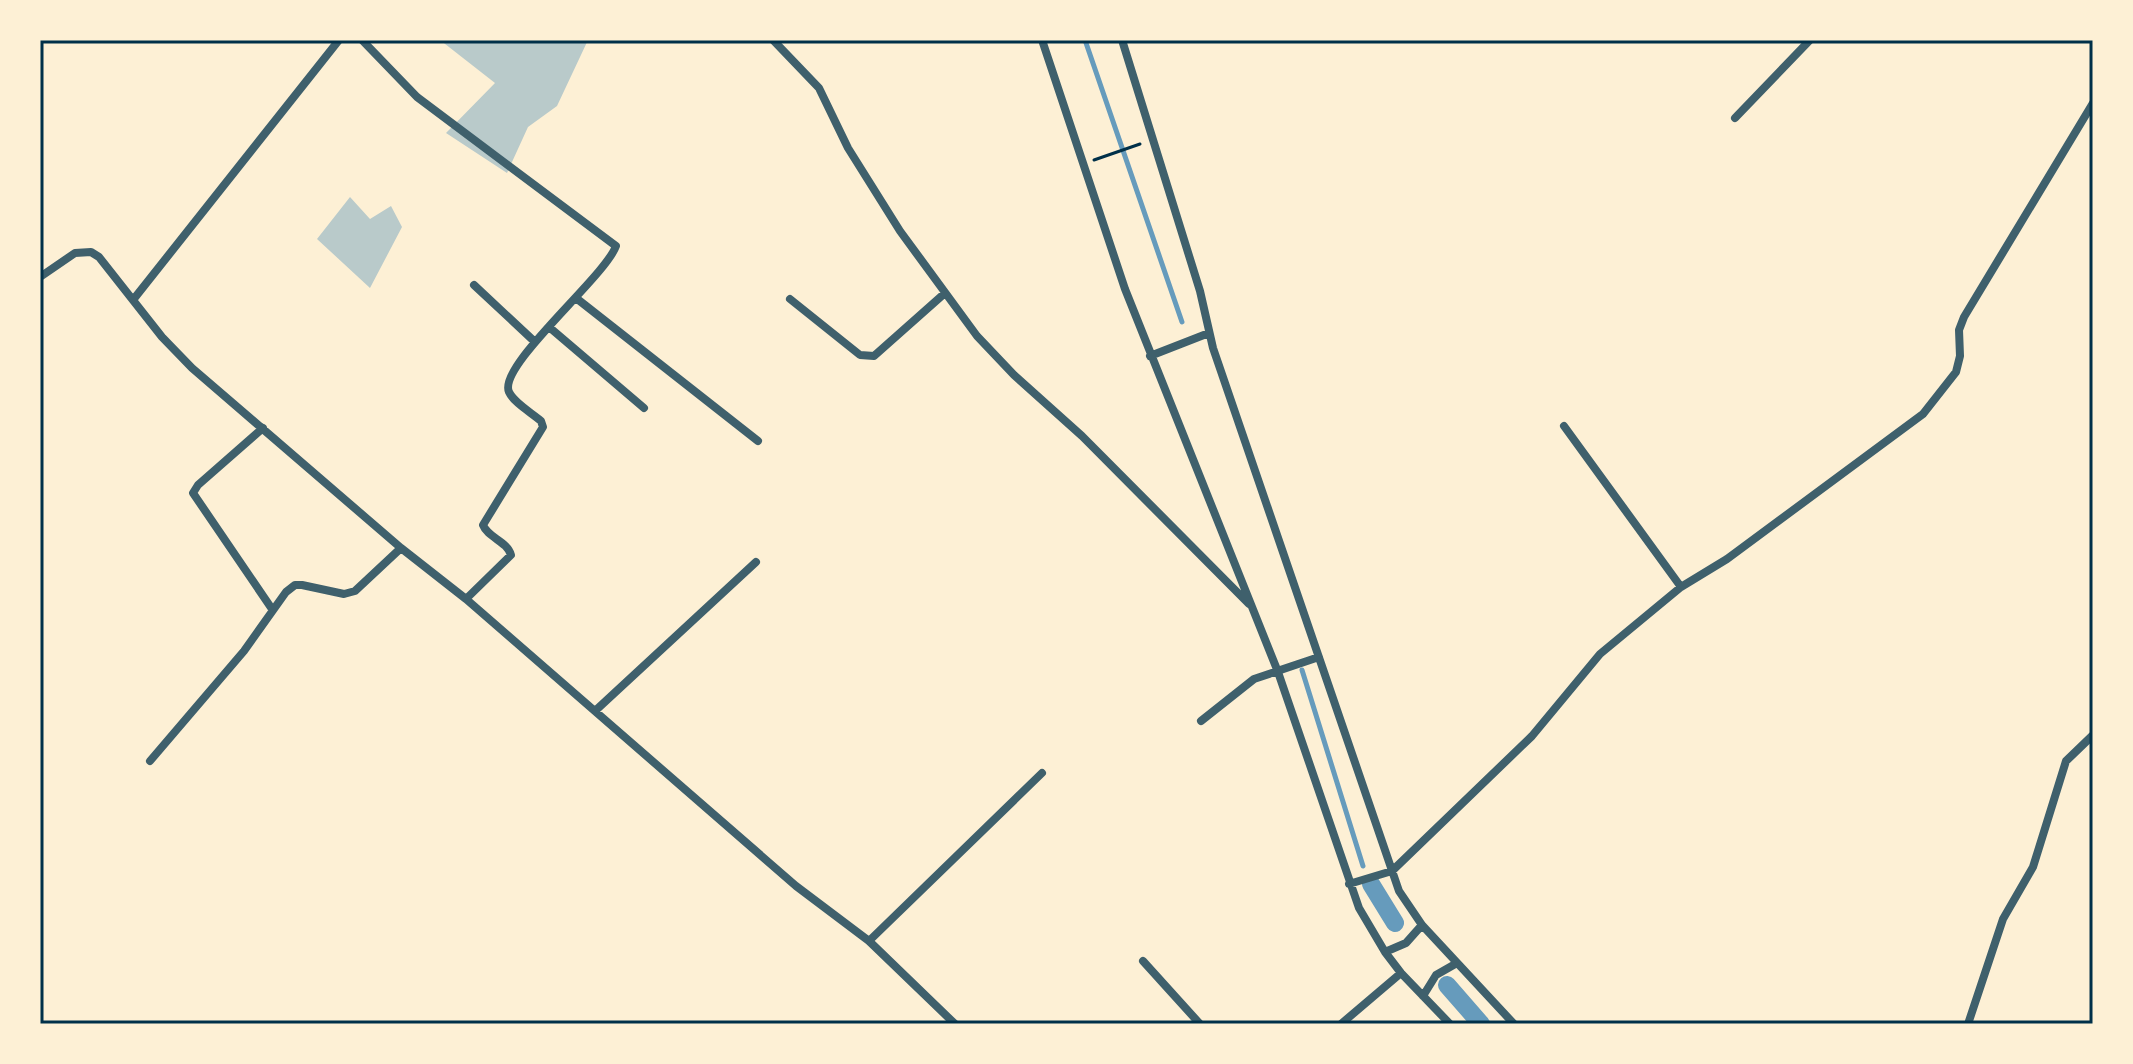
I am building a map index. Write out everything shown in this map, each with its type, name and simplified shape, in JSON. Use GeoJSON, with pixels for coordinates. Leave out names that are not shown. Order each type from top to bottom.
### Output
{"type":"FeatureCollection","features":[{"type":"Feature","properties":{"kind":"street"},"geometry":{"type":"LineString","coordinates":[[133,300],[339,40]]}},
{"type":"Feature","properties":{"kind":"street"},"geometry":{"type":"LineString","coordinates":[[362,40],[417,97],[616,246],[576,298],[517,362],[508,385],[511,395],[541,421],[543,427],[483,525],[485,531],[508,548],[511,555],[466,599]]}},
{"type":"Feature","properties":{"kind":"street"},"geometry":{"type":"LineString","coordinates":[[773,40],[819,88],[848,148],[900,231],[995,356],[1082,436],[1253,608]]}},
{"type":"Feature","properties":{"kind":"street"},"geometry":{"type":"LineString","coordinates":[[1042,40],[1101,222],[1150,356],[1278,672],[1349,884],[1385,952],[1450,1024]]}},
{"type":"Feature","properties":{"kind":"street"},"geometry":{"type":"LineString","coordinates":[[1122,40],[1200,291],[1209,333],[1399,891],[1422,925],[1514,1024]]}},
{"type":"Feature","properties":{"kind":"street"},"geometry":{"type":"LineString","coordinates":[[1735,118],[1810,40]]}},
{"type":"Feature","properties":{"kind":"street"},"geometry":{"type":"LineString","coordinates":[[1349,884],[1392,871],[1532,736],[1600,654],[1681,587],[1727,559],[1923,414],[1956,372],[1960,356],[1959,330],[1964,317],[2093,103]]}},
{"type":"Feature","properties":{"kind":"street"},"geometry":{"type":"LineString","coordinates":[[40,277],[75,253],[91,252],[99,257],[181,358],[401,548],[466,599],[796,886],[869,941],[955,1024]]}},
{"type":"Feature","properties":{"kind":"street"},"geometry":{"type":"LineString","coordinates":[[474,285],[535,342]]}},
{"type":"Feature","properties":{"kind":"street"},"geometry":{"type":"LineString","coordinates":[[790,299],[860,355],[868,358],[945,293]]}},
{"type":"Feature","properties":{"kind":"street"},"geometry":{"type":"LineString","coordinates":[[576,298],[758,441]]}},
{"type":"Feature","properties":{"kind":"street"},"geometry":{"type":"LineString","coordinates":[[549,327],[644,408]]}},
{"type":"Feature","properties":{"kind":"street"},"geometry":{"type":"LineString","coordinates":[[1150,356],[1209,333]]}},
{"type":"Feature","properties":{"kind":"street"},"geometry":{"type":"LineString","coordinates":[[1564,426],[1681,587]]}},
{"type":"Feature","properties":{"kind":"street"},"geometry":{"type":"LineString","coordinates":[[263,428],[198,485],[193,493],[272,609]]}},
{"type":"Feature","properties":{"kind":"street"},"geometry":{"type":"LineString","coordinates":[[150,761],[244,651],[272,609],[295,585],[344,594],[355,591],[401,548]]}},
{"type":"Feature","properties":{"kind":"street"},"geometry":{"type":"LineString","coordinates":[[595,711],[756,562]]}},
{"type":"Feature","properties":{"kind":"street"},"geometry":{"type":"LineString","coordinates":[[1201,721],[1254,679],[1319,657]]}},
{"type":"Feature","properties":{"kind":"street"},"geometry":{"type":"LineString","coordinates":[[1968,1024],[2003,919],[2036,859],[2066,761],[2093,735]]}},
{"type":"Feature","properties":{"kind":"street"},"geometry":{"type":"LineString","coordinates":[[869,941],[1042,773]]}},
{"type":"Feature","properties":{"kind":"street"},"geometry":{"type":"LineString","coordinates":[[1385,952],[1406,943],[1422,925]]}},
{"type":"Feature","properties":{"kind":"street"},"geometry":{"type":"LineString","coordinates":[[1143,961],[1200,1024]]}},
{"type":"Feature","properties":{"kind":"street"},"geometry":{"type":"LineString","coordinates":[[1423,996],[1436,975],[1457,963]]}},
{"type":"Feature","properties":{"kind":"street"},"geometry":{"type":"LineString","coordinates":[[1341,1024],[1401,973]]}},
{"type":"Feature","properties":{"kind":"path"},"geometry":{"type":"LineString","coordinates":[[1101,157],[1143,143]]}},
{"type":"Feature","properties":{"kind":"shaded area"},"geometry":{"type":"Polygon","coordinates":[[[440,40],[588,40],[557,106],[528,127],[507,173],[446,133],[495,83],[440,40]]]}},
{"type":"Feature","properties":{"kind":"shaded area"},"geometry":{"type":"Polygon","coordinates":[[[350,197],[370,219],[391,206],[402,227],[370,288],[317,239],[350,197]]]}},
{"type":"Feature","properties":{"kind":"waterway"},"geometry":{"type":"LineString","coordinates":[[1085,40],[1182,322]]}},
{"type":"Feature","properties":{"kind":"waterway"},"geometry":{"type":"LineString","coordinates":[[1302,670],[1363,866]]}},
{"type":"Feature","properties":{"kind":"waterway"},"geometry":{"type":"LineString","coordinates":[[1371,884],[1395,923]]}},
{"type":"Feature","properties":{"kind":"waterway"},"geometry":{"type":"LineString","coordinates":[[1447,985],[1481,1024]]}}]}
